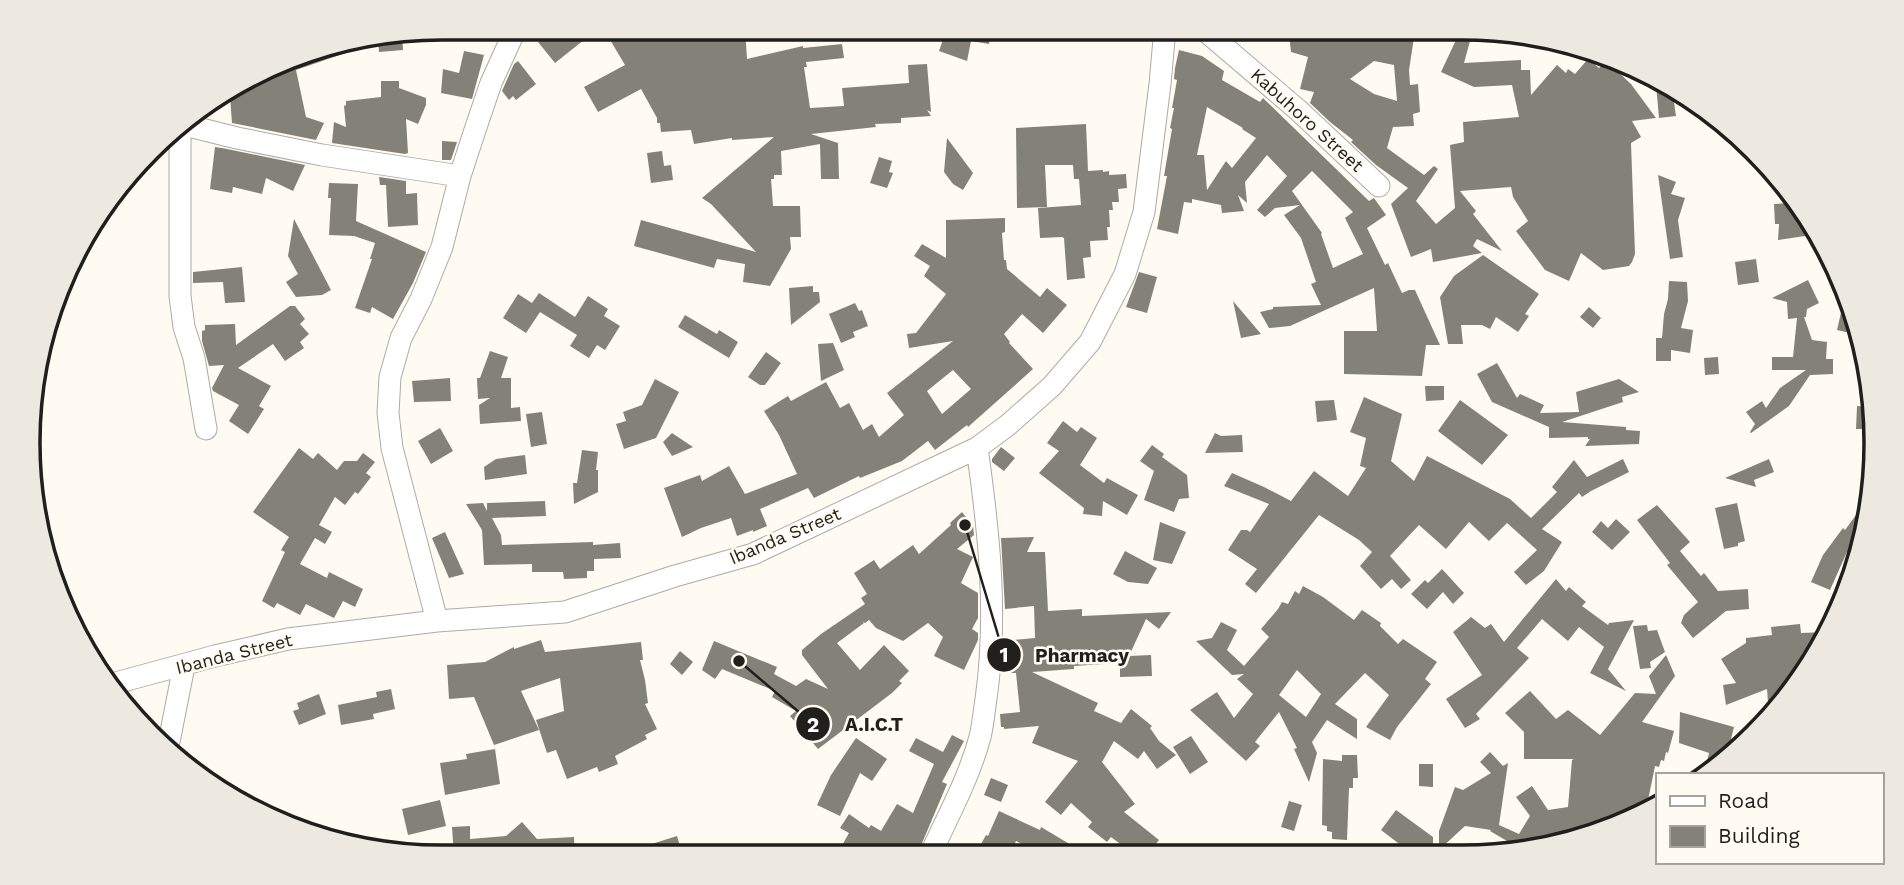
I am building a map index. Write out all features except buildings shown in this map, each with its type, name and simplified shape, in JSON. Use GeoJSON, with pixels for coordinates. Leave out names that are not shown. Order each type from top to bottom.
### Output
{"type":"FeatureCollection","features":[{"type":"Feature","properties":{"kind":"street"},"geometry":{"type":"LineString","coordinates":[[437,621],[392,448],[388,413],[390,377],[401,338],[421,299],[442,247],[460,176],[491,83],[511,40]]}},
{"type":"Feature","properties":{"kind":"street","name":"Ibanda Street"},"geometry":{"type":"LineString","coordinates":[[120,682],[288,639],[437,621],[565,612],[753,554],[977,448],[1052,386],[1090,342],[1125,274],[1144,212],[1164,40]]}},
{"type":"Feature","properties":{"kind":"street","name":"Kabuhoro Street"},"geometry":{"type":"LineString","coordinates":[[1216,40],[1298,110],[1379,186]]}},
{"type":"Feature","properties":{"kind":"street"},"geometry":{"type":"LineString","coordinates":[[193,127],[322,155],[460,176]]}},
{"type":"Feature","properties":{"kind":"street"},"geometry":{"type":"LineString","coordinates":[[181,137],[180,296],[206,429]]}},
{"type":"Feature","properties":{"kind":"street"},"geometry":{"type":"LineString","coordinates":[[935,845],[964,781],[981,735],[991,666],[992,596],[987,521],[977,448]]}},
{"type":"Feature","properties":{"kind":"street"},"geometry":{"type":"LineString","coordinates":[[170,738],[184,666]]}},
{"type":"Feature","properties":{"kind":"place","name":"Pharmacy"},"geometry":{"type":"Point","coordinates":[965,525]}},
{"type":"Feature","properties":{"kind":"place","name":"A.I.C.T"},"geometry":{"type":"Point","coordinates":[739,661]}}]}
